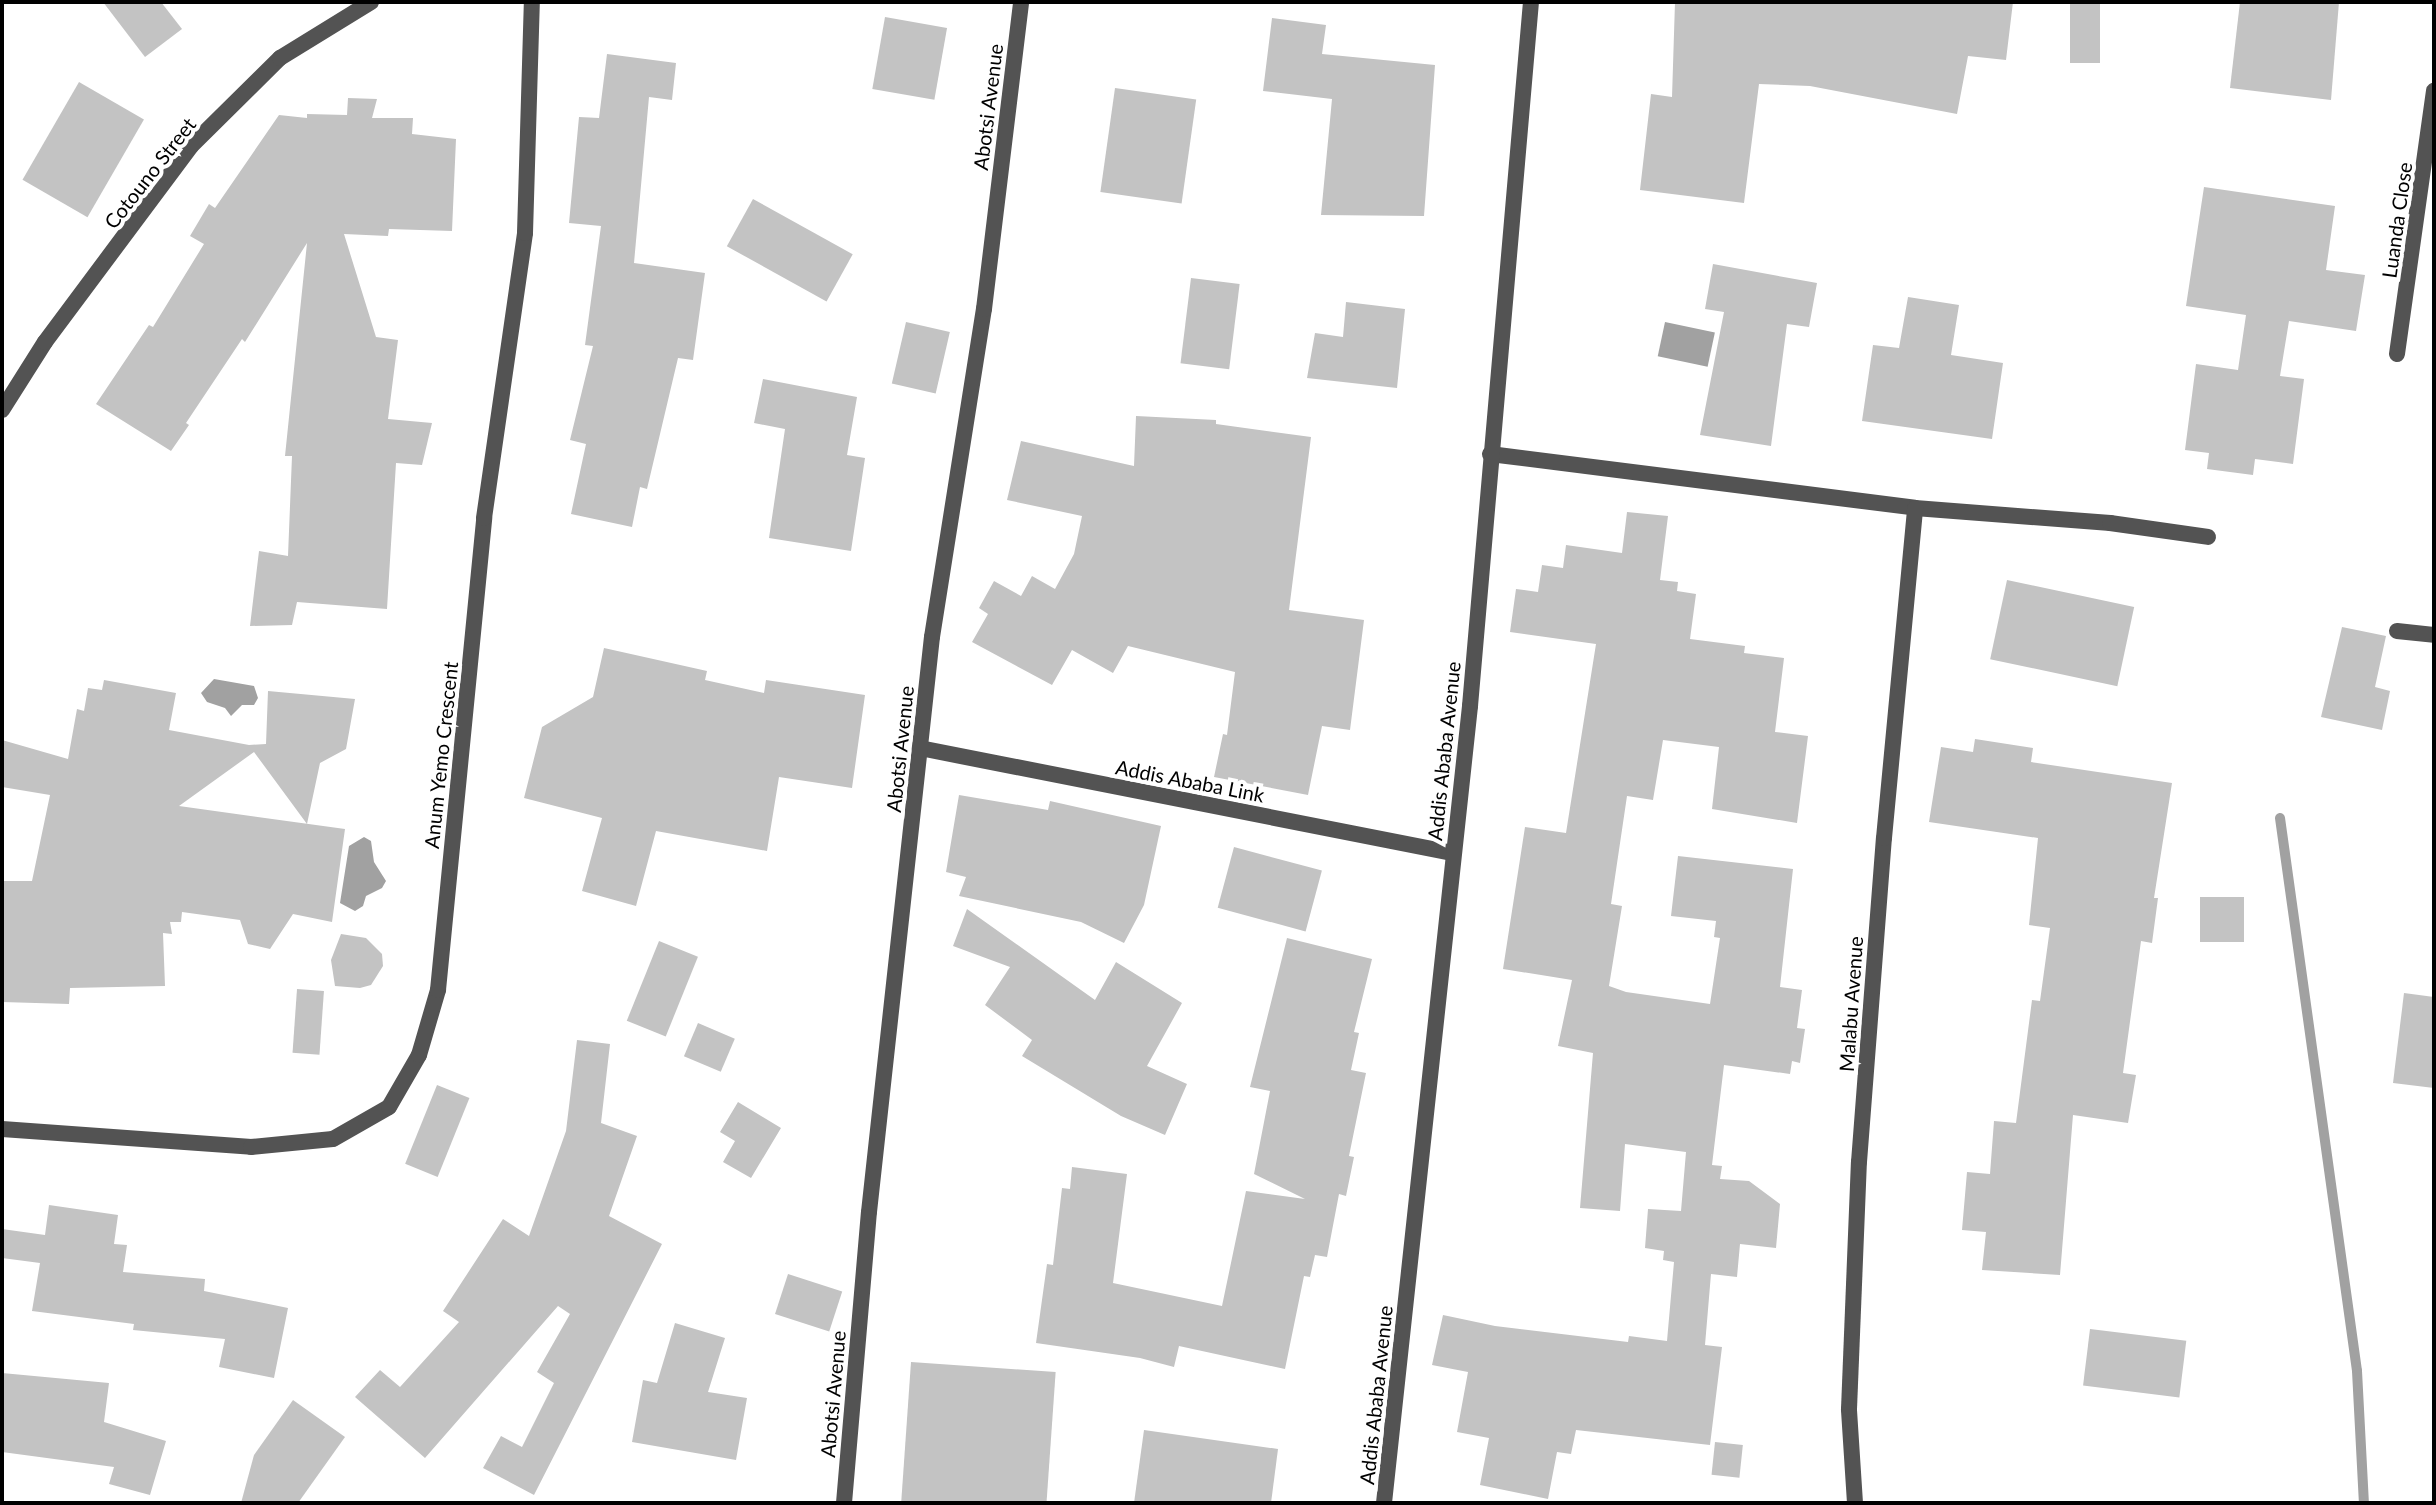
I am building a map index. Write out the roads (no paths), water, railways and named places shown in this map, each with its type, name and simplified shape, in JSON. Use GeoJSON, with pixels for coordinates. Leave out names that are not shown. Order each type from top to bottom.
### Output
{"type":"FeatureCollection","features":[{"type":"Feature","properties":{"kind":"street","name":"Cotouno Street"},"geometry":{"type":"LineString","coordinates":[[2,410],[45,342],[191,146],[280,58],[371,2]]}},
{"type":"Feature","properties":{"kind":"street","name":"Anum Yemo Crescent"},"geometry":{"type":"LineString","coordinates":[[2,1129],[251,1147],[333,1139],[389,1107],[419,1055],[438,990],[484,518],[525,233],[532,2]]}},
{"type":"Feature","properties":{"kind":"street","name":"Abotsi Avenue"},"geometry":{"type":"LineString","coordinates":[[844,1503],[869,1212],[932,637],[984,309],[1021,2]]}},
{"type":"Feature","properties":{"kind":"street","name":"Addis Ababa Avenue"},"geometry":{"type":"LineString","coordinates":[[1384,1503],[1470,706],[1531,2]]}},
{"type":"Feature","properties":{"kind":"street","name":"Luanda Close"},"geometry":{"type":"LineString","coordinates":[[2397,354],[2434,91]]}},
{"type":"Feature","properties":{"kind":"street"},"geometry":{"type":"LineString","coordinates":[[1490,454],[1915,508],[2110,523],[2208,537]]}},
{"type":"Feature","properties":{"kind":"street","name":"Malabu Avenue"},"geometry":{"type":"LineString","coordinates":[[1855,1503],[1849,1409],[1859,1162],[1884,838],[1915,508]]}},
{"type":"Feature","properties":{"kind":"street"},"geometry":{"type":"LineString","coordinates":[[2397,631],[2434,635]]}},
{"type":"Feature","properties":{"kind":"street","name":"Addis Ababa Link"},"geometry":{"type":"LineString","coordinates":[[920,748],[1452,853]]}},
{"type":"Feature","properties":{"kind":"waterway"},"geometry":{"type":"LineString","coordinates":[[2280,818],[2357,1371],[2364,1503]]}}]}
